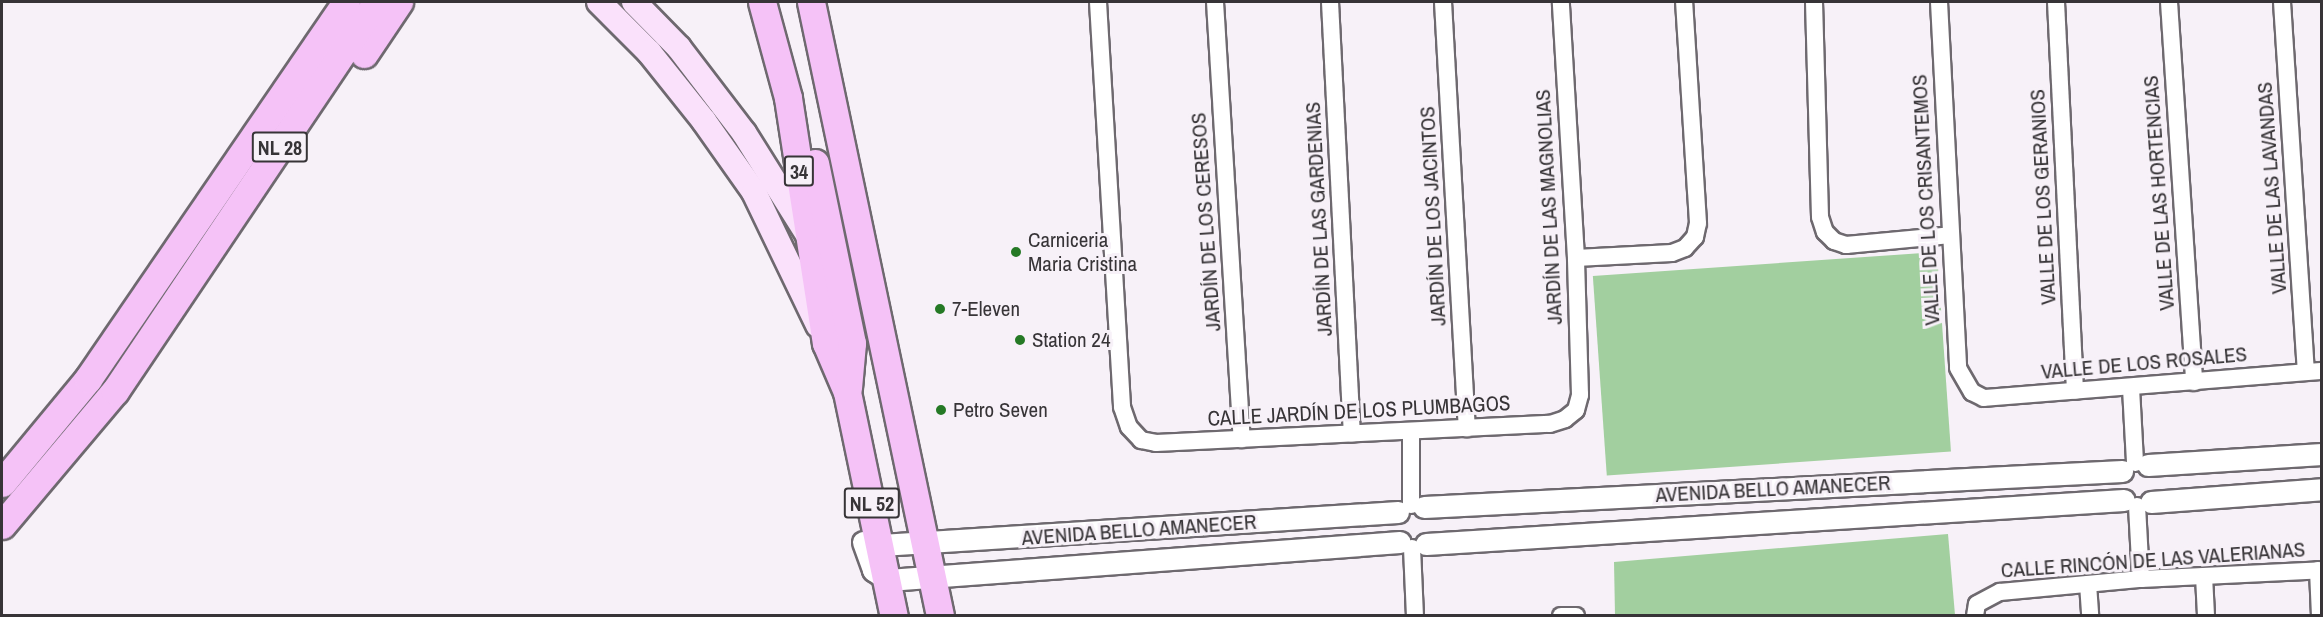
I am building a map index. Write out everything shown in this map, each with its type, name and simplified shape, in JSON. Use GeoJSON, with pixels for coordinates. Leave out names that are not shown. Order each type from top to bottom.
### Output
{"type":"FeatureCollection","features":[{"type":"Feature","properties":{"kind":"main road"},"geometry":{"type":"LineString","coordinates":[[2,483],[88,379],[346,2]]}},
{"type":"Feature","properties":{"kind":"main road","name":"NL 28"},"geometry":{"type":"LineString","coordinates":[[2,525],[115,391],[376,2]]}},
{"type":"Feature","properties":{"kind":"main road"},"geometry":{"type":"LineString","coordinates":[[257,181],[346,80],[399,2]]}},
{"type":"Feature","properties":{"kind":"main road","name":"NL 52"},"geometry":{"type":"LineString","coordinates":[[599,2],[656,61],[704,121],[754,192],[847,392]]}},
{"type":"Feature","properties":{"kind":"main road","name":"NL 52"},"geometry":{"type":"LineString","coordinates":[[634,2],[679,48],[744,133],[843,294],[852,342],[847,392],[872,560],[894,615]]}},
{"type":"Feature","properties":{"kind":"main road","name":"34"},"geometry":{"type":"LineString","coordinates":[[762,2],[788,98],[826,343]]}},
{"type":"Feature","properties":{"kind":"main road","name":"34"},"geometry":{"type":"LineString","coordinates":[[778,2],[843,294]]}},
{"type":"Feature","properties":{"kind":"main road"},"geometry":{"type":"LineString","coordinates":[[811,2],[856,223],[927,542],[940,615]]}},
{"type":"Feature","properties":{"kind":"main road"},"geometry":{"type":"LineString","coordinates":[[817,174],[856,223]]}},
{"type":"Feature","properties":{"kind":"main road"},"geometry":{"type":"LineString","coordinates":[[826,343],[872,560],[878,615]]}},
{"type":"Feature","properties":{"kind":"street","name":"CALLE JARDÍN DE LOS PLUMBAGOS"},"geometry":{"type":"LineString","coordinates":[[1098,2],[1122,407],[1129,427],[1141,440],[1156,443],[1550,424],[1565,419],[1576,410]]}},
{"type":"Feature","properties":{"kind":"street","name":"JARDÍN DE LOS CERESOS"},"geometry":{"type":"LineString","coordinates":[[1215,2],[1242,439]]}},
{"type":"Feature","properties":{"kind":"street","name":"JARDÍN DE LAS GARDENIAS"},"geometry":{"type":"LineString","coordinates":[[1330,2],[1352,434]]}},
{"type":"Feature","properties":{"kind":"street","name":"JARDÍN DE LOS JACINTOS"},"geometry":{"type":"LineString","coordinates":[[1443,2],[1467,428]]}},
{"type":"Feature","properties":{"kind":"street","name":"JARDÍN DE LAS MAGNOLIAS"},"geometry":{"type":"LineString","coordinates":[[1561,2],[1576,258],[1580,395],[1576,410]]}},
{"type":"Feature","properties":{"kind":"street"},"geometry":{"type":"LineString","coordinates":[[1576,258],[1672,253],[1686,248],[1695,237],[1698,223],[1684,2]]}},
{"type":"Feature","properties":{"kind":"street"},"geometry":{"type":"LineString","coordinates":[[1814,2],[1820,217],[1825,232],[1834,241],[1846,245],[1951,236]]}},
{"type":"Feature","properties":{"kind":"street","name":"VALLE DE LOS CRISANTEMOS"},"geometry":{"type":"LineString","coordinates":[[1939,2],[1958,368],[1971,392]]}},
{"type":"Feature","properties":{"kind":"street","name":"VALLE DE LOS GERANIOS"},"geometry":{"type":"LineString","coordinates":[[2056,2],[2075,391]]}},
{"type":"Feature","properties":{"kind":"street","name":"VALLE DE LAS HORTENCIAS"},"geometry":{"type":"LineString","coordinates":[[2169,2],[2194,382]]}},
{"type":"Feature","properties":{"kind":"street","name":"VALLE DE LAS LAVANDAS"},"geometry":{"type":"LineString","coordinates":[[2282,2],[2314,371]]}},
{"type":"Feature","properties":{"kind":"street","name":"VALLE DE LOS ROSALES"},"geometry":{"type":"LineString","coordinates":[[1971,392],[1984,398],[2131,388],[2314,371]]}},
{"type":"Feature","properties":{"kind":"street"},"geometry":{"type":"LineString","coordinates":[[2131,388],[2135,466],[2117,486],[2137,503],[2141,579]]}},
{"type":"Feature","properties":{"kind":"street"},"geometry":{"type":"LineString","coordinates":[[1411,432],[1411,508],[1393,528],[1413,545],[1415,615]]}},
{"type":"Feature","properties":{"kind":"street","name":"AVENIDA BELLO AMANECER"},"geometry":{"type":"LineString","coordinates":[[872,560],[927,542],[1160,530],[1411,508],[1801,487],[2322,454]]}},
{"type":"Feature","properties":{"kind":"street"},"geometry":{"type":"LineString","coordinates":[[2135,466],[2159,479],[2157,496],[2137,503]]}},
{"type":"Feature","properties":{"kind":"street"},"geometry":{"type":"LineString","coordinates":[[1801,487],[1806,503],[1802,520]]}},
{"type":"Feature","properties":{"kind":"street"},"geometry":{"type":"LineString","coordinates":[[1759,489],[1754,505],[1761,523]]}},
{"type":"Feature","properties":{"kind":"street","name":"AVENIDA BELLO AMANECER"},"geometry":{"type":"LineString","coordinates":[[872,560],[933,575],[1802,520],[2137,503],[2322,489]]}},
{"type":"Feature","properties":{"kind":"street"},"geometry":{"type":"LineString","coordinates":[[1411,508],[1435,520],[1432,538],[1413,545]]}},
{"type":"Feature","properties":{"kind":"street"},"geometry":{"type":"LineString","coordinates":[[1160,530],[1160,562]]}},
{"type":"Feature","properties":{"kind":"street"},"geometry":{"type":"LineString","coordinates":[[1107,533],[1110,564]]}},
{"type":"Feature","properties":{"kind":"street"},"geometry":{"type":"LineString","coordinates":[[2320,570],[2320,615]]}},
{"type":"Feature","properties":{"kind":"street","name":"CALLE RINCÓN DE LAS VALERIANAS"},"geometry":{"type":"LineString","coordinates":[[1975,615],[1977,604],[1988,595],[2141,579],[2320,570]]}},
{"type":"Feature","properties":{"kind":"street"},"geometry":{"type":"LineString","coordinates":[[2204,576],[2206,615]]}},
{"type":"Feature","properties":{"kind":"street"},"geometry":{"type":"LineString","coordinates":[[2088,584],[2090,615]]}},
{"type":"Feature","properties":{"kind":"street"},"geometry":{"type":"LineString","coordinates":[[1561,615],[1576,615]]}},
{"type":"Feature","properties":{"kind":"green space"},"geometry":{"type":"Polygon","coordinates":[[[1937,252],[1951,452],[1607,476],[1593,276],[1937,252]]]}},
{"type":"Feature","properties":{"kind":"green space"},"geometry":{"type":"Polygon","coordinates":[[[1948,534],[1955,615],[1615,615],[1614,562],[1948,534]]]}},
{"type":"Feature","properties":{"kind":"place","name":"Carniceria Maria Cristina"},"geometry":{"type":"Point","coordinates":[1016,252]}},
{"type":"Feature","properties":{"kind":"place","name":"7-Eleven"},"geometry":{"type":"Point","coordinates":[940,309]}},
{"type":"Feature","properties":{"kind":"place","name":"Station 24"},"geometry":{"type":"Point","coordinates":[1020,340]}},
{"type":"Feature","properties":{"kind":"place","name":"Petro Seven"},"geometry":{"type":"Point","coordinates":[941,410]}}]}
